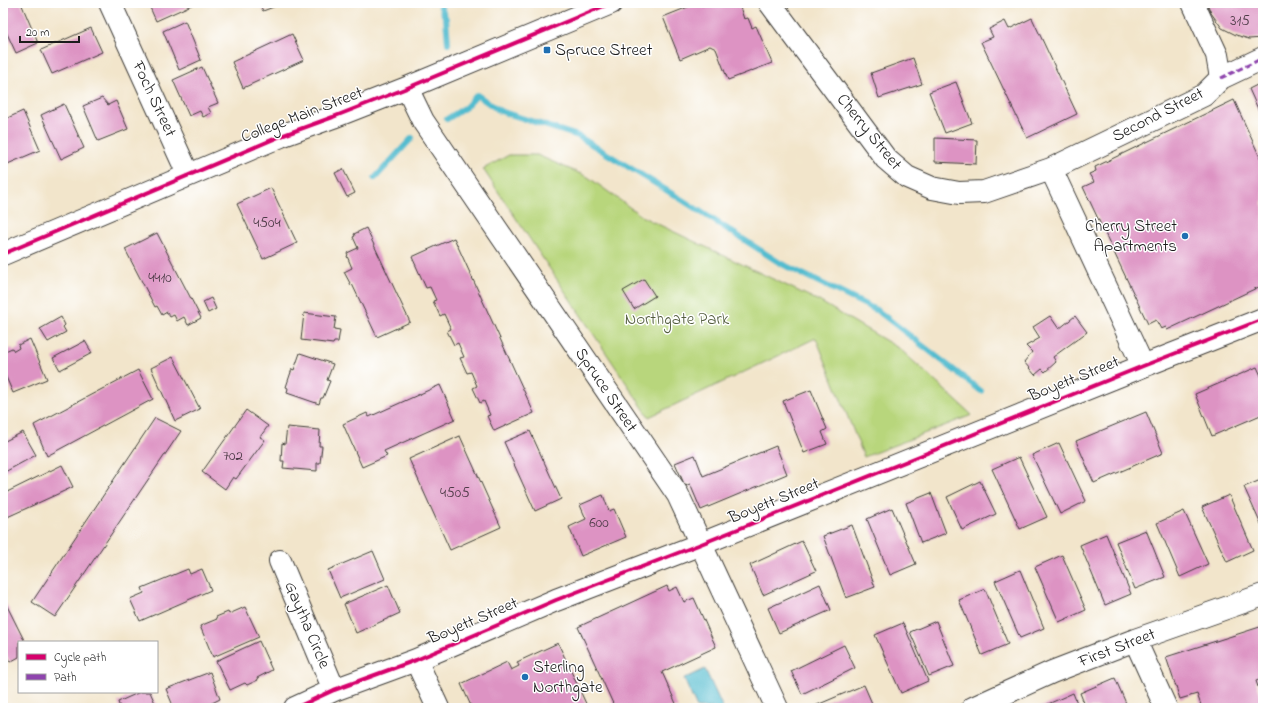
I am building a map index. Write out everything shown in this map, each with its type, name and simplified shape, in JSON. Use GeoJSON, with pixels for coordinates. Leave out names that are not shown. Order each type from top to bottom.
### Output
{"type":"FeatureCollection","features":[{"type":"Feature","properties":{"kind":"street","name":"Foch Street"},"geometry":{"type":"LineString","coordinates":[[110,3],[188,174]]}},
{"type":"Feature","properties":{"kind":"street","name":"College Main Street"},"geometry":{"type":"LineString","coordinates":[[3,254],[188,174],[281,136],[407,88],[611,3]]}},
{"type":"Feature","properties":{"kind":"street","name":"Cherry Street"},"geometry":{"type":"LineString","coordinates":[[770,3],[886,159],[907,177],[932,188],[959,193],[984,192],[1050,169]]}},
{"type":"Feature","properties":{"kind":"street"},"geometry":{"type":"LineString","coordinates":[[1192,3],[1217,55],[1221,78]]}},
{"type":"Feature","properties":{"kind":"street","name":"Second Street"},"geometry":{"type":"LineString","coordinates":[[1050,169],[1204,95],[1221,78],[1263,58]]}},
{"type":"Feature","properties":{"kind":"street","name":"Spruce Street"},"geometry":{"type":"LineString","coordinates":[[407,88],[424,121],[678,495],[777,708]]}},
{"type":"Feature","properties":{"kind":"street"},"geometry":{"type":"LineString","coordinates":[[1050,169],[1143,366]]}},
{"type":"Feature","properties":{"kind":"street","name":"Boyett Street"},"geometry":{"type":"LineString","coordinates":[[295,708],[334,690],[416,660],[556,600],[701,544],[1263,318]]}},
{"type":"Feature","properties":{"kind":"street","name":"Gaytha Circle"},"geometry":{"type":"LineString","coordinates":[[280,561],[334,690]]}},
{"type":"Feature","properties":{"kind":"street","name":"First Street"},"geometry":{"type":"LineString","coordinates":[[973,708],[1052,672],[1135,640],[1263,595]]}},
{"type":"Feature","properties":{"kind":"street"},"geometry":{"type":"LineString","coordinates":[[1135,640],[1166,708]]}},
{"type":"Feature","properties":{"kind":"street"},"geometry":{"type":"LineString","coordinates":[[416,660],[438,708]]}},
{"type":"Feature","properties":{"kind":"green space","name":"Northgate Park"},"geometry":{"type":"Polygon","coordinates":[[[509,155],[537,155],[588,177],[643,217],[819,301],[900,349],[972,415],[864,457],[816,338],[649,417],[483,169],[509,155]]]}},
{"type":"Feature","properties":{"kind":"water"},"geometry":{"type":"Polygon","coordinates":[[[705,669],[723,708],[697,708],[684,679],[705,669]]]}},
{"type":"Feature","properties":{"kind":"building"},"geometry":{"type":"Polygon","coordinates":[[[3,3],[21,3],[38,43],[16,53],[3,25],[3,3]]]}},
{"type":"Feature","properties":{"kind":"building"},"geometry":{"type":"Polygon","coordinates":[[[148,3],[196,3],[156,21],[148,3]]]}},
{"type":"Feature","properties":{"kind":"building"},"geometry":{"type":"Polygon","coordinates":[[[259,3],[275,3],[276,6],[263,11],[259,3]]]}},
{"type":"Feature","properties":{"kind":"building"},"geometry":{"type":"Polygon","coordinates":[[[698,3],[702,6],[709,3],[735,3],[738,5],[744,19],[748,18],[752,28],[756,26],[772,63],[728,80],[716,49],[710,46],[680,59],[663,17],[698,3]]]}},
{"type":"Feature","properties":{"kind":"building"},"geometry":{"type":"Polygon","coordinates":[[[1207,3],[1263,3],[1263,38],[1249,39],[1236,35],[1222,28],[1211,13],[1207,3]]]}},
{"type":"Feature","properties":{"kind":"building"},"geometry":{"type":"Polygon","coordinates":[[[1032,18],[1077,114],[1027,138],[981,42],[993,37],[989,29],[1005,21],[1009,29],[1032,18]]]}},
{"type":"Feature","properties":{"kind":"building"},"geometry":{"type":"Polygon","coordinates":[[[185,21],[201,60],[179,70],[163,31],[185,21]]]}},
{"type":"Feature","properties":{"kind":"building"},"geometry":{"type":"Polygon","coordinates":[[[91,28],[102,52],[52,74],[41,50],[91,28]]]}},
{"type":"Feature","properties":{"kind":"building"},"geometry":{"type":"Polygon","coordinates":[[[292,34],[304,60],[243,88],[232,62],[292,34]]]}},
{"type":"Feature","properties":{"kind":"building"},"geometry":{"type":"Polygon","coordinates":[[[913,58],[922,84],[879,98],[871,73],[913,58]]]}},
{"type":"Feature","properties":{"kind":"building"},"geometry":{"type":"Polygon","coordinates":[[[3,59],[7,68],[3,69],[3,59]]]}},
{"type":"Feature","properties":{"kind":"building"},"geometry":{"type":"Polygon","coordinates":[[[202,67],[218,103],[208,107],[211,113],[203,117],[200,111],[189,116],[173,80],[202,67]]]}},
{"type":"Feature","properties":{"kind":"building"},"geometry":{"type":"Polygon","coordinates":[[[956,82],[972,123],[945,133],[929,92],[956,82]]]}},
{"type":"Feature","properties":{"kind":"building"},"geometry":{"type":"Polygon","coordinates":[[[1263,82],[1263,120],[1249,89],[1263,82]]]}},
{"type":"Feature","properties":{"kind":"building"},"geometry":{"type":"Polygon","coordinates":[[[102,98],[108,105],[116,101],[128,129],[98,141],[83,106],[102,98]]]}},
{"type":"Feature","properties":{"kind":"building","name":"Cherry Street Apartments"},"geometry":{"type":"Polygon","coordinates":[[[1234,100],[1263,164],[1263,285],[1167,330],[1166,327],[1161,329],[1156,320],[1148,324],[1083,187],[1094,182],[1089,174],[1096,171],[1095,167],[1234,100]]]}},
{"type":"Feature","properties":{"kind":"building"},"geometry":{"type":"Polygon","coordinates":[[[64,104],[84,148],[61,159],[41,115],[64,104]]]}},
{"type":"Feature","properties":{"kind":"building"},"geometry":{"type":"Polygon","coordinates":[[[23,111],[40,150],[3,166],[3,120],[23,111]]]}},
{"type":"Feature","properties":{"kind":"building"},"geometry":{"type":"Polygon","coordinates":[[[935,138],[977,140],[976,164],[935,162],[935,138]]]}},
{"type":"Feature","properties":{"kind":"building"},"geometry":{"type":"Polygon","coordinates":[[[343,169],[355,193],[347,197],[335,173],[343,169]]]}},
{"type":"Feature","properties":{"kind":"building"},"geometry":{"type":"Polygon","coordinates":[[[271,188],[297,243],[263,259],[237,204],[271,188]]]}},
{"type":"Feature","properties":{"kind":"building"},"geometry":{"type":"Polygon","coordinates":[[[366,228],[410,322],[377,337],[352,284],[351,285],[344,272],[352,268],[347,253],[358,248],[353,237],[355,236],[354,234],[366,228]]]}},
{"type":"Feature","properties":{"kind":"building"},"geometry":{"type":"Polygon","coordinates":[[[157,233],[201,318],[188,325],[184,317],[177,321],[174,315],[170,317],[167,312],[162,315],[157,306],[155,307],[125,249],[157,233]]]}},
{"type":"Feature","properties":{"kind":"building"},"geometry":{"type":"Polygon","coordinates":[[[454,238],[534,413],[494,431],[487,416],[490,415],[484,401],[480,403],[473,388],[477,386],[471,372],[467,373],[460,358],[464,357],[458,343],[454,345],[447,331],[451,329],[444,314],[440,316],[433,301],[436,300],[430,287],[426,288],[412,257],[454,238]]]}},
{"type":"Feature","properties":{"kind":"building"},"geometry":{"type":"Polygon","coordinates":[[[644,279],[655,296],[634,309],[623,291],[644,279]]]}},
{"type":"Feature","properties":{"kind":"building"},"geometry":{"type":"Polygon","coordinates":[[[211,298],[216,309],[208,313],[203,302],[211,298]]]}},
{"type":"Feature","properties":{"kind":"building"},"geometry":{"type":"Polygon","coordinates":[[[304,313],[336,317],[334,329],[340,330],[338,342],[334,342],[333,344],[301,340],[304,313]]]}},
{"type":"Feature","properties":{"kind":"building"},"geometry":{"type":"Polygon","coordinates":[[[1050,316],[1059,329],[1075,316],[1087,332],[1053,357],[1056,362],[1045,372],[1042,369],[1035,375],[1024,362],[1032,352],[1026,346],[1040,338],[1033,327],[1050,316]]]}},
{"type":"Feature","properties":{"kind":"building"},"geometry":{"type":"Polygon","coordinates":[[[61,317],[65,325],[63,327],[66,332],[48,342],[40,329],[61,317]]]}},
{"type":"Feature","properties":{"kind":"building"},"geometry":{"type":"Polygon","coordinates":[[[30,339],[47,379],[13,393],[3,370],[3,352],[12,348],[14,351],[19,348],[18,345],[30,339]]]}},
{"type":"Feature","properties":{"kind":"building"},"geometry":{"type":"Polygon","coordinates":[[[85,341],[92,353],[60,370],[53,358],[85,341]]]}},
{"type":"Feature","properties":{"kind":"building"},"geometry":{"type":"Polygon","coordinates":[[[300,353],[333,364],[327,380],[330,381],[319,404],[287,393],[288,388],[286,387],[292,369],[294,370],[300,353]]]}},
{"type":"Feature","properties":{"kind":"building"},"geometry":{"type":"Polygon","coordinates":[[[173,357],[200,409],[175,421],[151,368],[173,357]]]}},
{"type":"Feature","properties":{"kind":"building"},"geometry":{"type":"Polygon","coordinates":[[[1257,367],[1263,380],[1263,414],[1212,436],[1195,394],[1257,367]]]}},
{"type":"Feature","properties":{"kind":"building"},"geometry":{"type":"Polygon","coordinates":[[[138,370],[153,399],[47,456],[34,425],[138,370]]]}},
{"type":"Feature","properties":{"kind":"building"},"geometry":{"type":"Polygon","coordinates":[[[440,385],[455,419],[384,451],[387,456],[362,467],[343,424],[367,413],[369,417],[440,385]]]}},
{"type":"Feature","properties":{"kind":"building"},"geometry":{"type":"Polygon","coordinates":[[[811,390],[827,429],[822,432],[827,444],[804,453],[783,401],[811,390]]]}},
{"type":"Feature","properties":{"kind":"building"},"geometry":{"type":"Polygon","coordinates":[[[246,410],[268,426],[260,437],[265,440],[236,479],[233,477],[225,489],[202,472],[246,410]]]}},
{"type":"Feature","properties":{"kind":"building"},"geometry":{"type":"Polygon","coordinates":[[[1146,412],[1163,453],[1094,483],[1076,441],[1146,412]]]}},
{"type":"Feature","properties":{"kind":"building"},"geometry":{"type":"Polygon","coordinates":[[[155,418],[181,431],[55,617],[32,602],[155,418]]]}},
{"type":"Feature","properties":{"kind":"building"},"geometry":{"type":"Polygon","coordinates":[[[287,427],[320,430],[319,446],[322,446],[320,463],[317,463],[317,471],[283,468],[284,461],[281,461],[282,443],[285,444],[287,427]]]}},
{"type":"Feature","properties":{"kind":"building"},"geometry":{"type":"Polygon","coordinates":[[[530,431],[561,499],[535,511],[504,442],[530,431]]]}},
{"type":"Feature","properties":{"kind":"building"},"geometry":{"type":"Polygon","coordinates":[[[23,432],[36,455],[3,473],[3,442],[23,432]]]}},
{"type":"Feature","properties":{"kind":"building"},"geometry":{"type":"Polygon","coordinates":[[[460,436],[501,527],[450,550],[409,459],[460,436]]]}},
{"type":"Feature","properties":{"kind":"building"},"geometry":{"type":"Polygon","coordinates":[[[1059,443],[1086,501],[1060,514],[1032,455],[1059,443]]]}},
{"type":"Feature","properties":{"kind":"building"},"geometry":{"type":"Polygon","coordinates":[[[776,446],[787,474],[701,510],[690,484],[685,486],[675,463],[695,455],[703,476],[776,446]]]}},
{"type":"Feature","properties":{"kind":"building"},"geometry":{"type":"Polygon","coordinates":[[[1019,457],[1047,517],[1020,529],[992,469],[1019,457]]]}},
{"type":"Feature","properties":{"kind":"building"},"geometry":{"type":"Polygon","coordinates":[[[62,465],[73,487],[3,519],[3,494],[62,465]]]}},
{"type":"Feature","properties":{"kind":"building"},"geometry":{"type":"Polygon","coordinates":[[[1263,479],[1263,529],[1244,487],[1263,479]]]}},
{"type":"Feature","properties":{"kind":"building"},"geometry":{"type":"Polygon","coordinates":[[[980,481],[996,514],[962,530],[947,497],[980,481]]]}},
{"type":"Feature","properties":{"kind":"building"},"geometry":{"type":"Polygon","coordinates":[[[931,493],[946,533],[921,543],[906,503],[931,493]]]}},
{"type":"Feature","properties":{"kind":"building"},"geometry":{"type":"Polygon","coordinates":[[[603,495],[609,511],[614,509],[626,537],[581,556],[569,527],[586,519],[580,505],[603,495]]]}},
{"type":"Feature","properties":{"kind":"building"},"geometry":{"type":"Polygon","coordinates":[[[1229,495],[1253,550],[1227,562],[1202,507],[1229,495]]]}},
{"type":"Feature","properties":{"kind":"building"},"geometry":{"type":"Polygon","coordinates":[[[892,508],[916,564],[890,575],[867,519],[892,508]]]}},
{"type":"Feature","properties":{"kind":"building"},"geometry":{"type":"Polygon","coordinates":[[[1184,511],[1208,564],[1180,577],[1157,523],[1184,511]]]}},
{"type":"Feature","properties":{"kind":"building"},"geometry":{"type":"Polygon","coordinates":[[[852,525],[875,587],[846,598],[823,536],[852,525]]]}},
{"type":"Feature","properties":{"kind":"building"},"geometry":{"type":"Polygon","coordinates":[[[1146,530],[1165,577],[1135,589],[1116,542],[1146,530]]]}},
{"type":"Feature","properties":{"kind":"building"},"geometry":{"type":"Polygon","coordinates":[[[1106,534],[1131,594],[1105,605],[1080,545],[1106,534]]]}},
{"type":"Feature","properties":{"kind":"building"},"geometry":{"type":"Polygon","coordinates":[[[802,541],[816,571],[763,595],[750,565],[802,541]]]}},
{"type":"Feature","properties":{"kind":"building"},"geometry":{"type":"Polygon","coordinates":[[[373,551],[385,579],[340,598],[328,570],[373,551]]]}},
{"type":"Feature","properties":{"kind":"building"},"geometry":{"type":"Polygon","coordinates":[[[1062,555],[1086,610],[1059,622],[1035,567],[1062,555]]]}},
{"type":"Feature","properties":{"kind":"building"},"geometry":{"type":"Polygon","coordinates":[[[188,569],[190,574],[202,569],[211,590],[140,621],[130,599],[144,593],[142,588],[188,569]]]}},
{"type":"Feature","properties":{"kind":"building"},"geometry":{"type":"Polygon","coordinates":[[[1020,570],[1044,628],[1020,638],[995,581],[1020,570]]]}},
{"type":"Feature","properties":{"kind":"building"},"geometry":{"type":"Polygon","coordinates":[[[820,584],[831,610],[779,633],[768,608],[820,584]]]}},
{"type":"Feature","properties":{"kind":"building"},"geometry":{"type":"Polygon","coordinates":[[[388,585],[400,613],[356,633],[344,604],[388,585]]]}},
{"type":"Feature","properties":{"kind":"building"},"geometry":{"type":"Polygon","coordinates":[[[667,586],[669,591],[677,587],[684,602],[694,598],[716,647],[662,672],[678,708],[615,708],[578,627],[667,586]]]}},
{"type":"Feature","properties":{"kind":"building"},"geometry":{"type":"Polygon","coordinates":[[[985,589],[1008,644],[982,655],[959,600],[985,589]]]}},
{"type":"Feature","properties":{"kind":"building"},"geometry":{"type":"Polygon","coordinates":[[[3,598],[24,641],[18,641],[18,658],[10,662],[3,650],[3,598]]]}},
{"type":"Feature","properties":{"kind":"building"},"geometry":{"type":"Polygon","coordinates":[[[245,607],[259,637],[213,657],[200,626],[217,619],[216,617],[228,612],[229,614],[245,607]]]}},
{"type":"Feature","properties":{"kind":"building"},"geometry":{"type":"Polygon","coordinates":[[[936,621],[954,666],[929,676],[910,632],[936,621]]]}},
{"type":"Feature","properties":{"kind":"building"},"geometry":{"type":"Polygon","coordinates":[[[903,623],[928,681],[901,693],[875,635],[903,623]]]}},
{"type":"Feature","properties":{"kind":"building"},"geometry":{"type":"Polygon","coordinates":[[[1263,626],[1263,678],[1256,681],[1263,701],[1263,708],[1202,708],[1197,694],[1180,699],[1166,657],[1263,626]]]}},
{"type":"Feature","properties":{"kind":"building"},"geometry":{"type":"Polygon","coordinates":[[[259,641],[272,670],[257,678],[258,680],[247,685],[245,683],[230,690],[216,661],[259,641]]]}},
{"type":"Feature","properties":{"kind":"building","name":"Sterling Northgate"},"geometry":{"type":"Polygon","coordinates":[[[558,643],[588,708],[472,708],[461,684],[507,662],[511,670],[519,666],[517,662],[558,643]]]}},
{"type":"Feature","properties":{"kind":"building"},"geometry":{"type":"Polygon","coordinates":[[[844,645],[855,668],[802,694],[791,671],[844,645]]]}},
{"type":"Feature","properties":{"kind":"building"},"geometry":{"type":"Polygon","coordinates":[[[210,672],[220,699],[202,708],[174,708],[166,689],[210,672]]]}},
{"type":"Feature","properties":{"kind":"building"},"geometry":{"type":"Polygon","coordinates":[[[1115,678],[1128,708],[1086,708],[1080,693],[1115,678]]]}},
{"type":"Feature","properties":{"kind":"building"},"geometry":{"type":"Polygon","coordinates":[[[864,685],[874,708],[810,708],[864,685]]]}},
{"type":"Feature","properties":{"kind":"building"},"geometry":{"type":"Polygon","coordinates":[[[138,693],[150,693],[155,703],[157,703],[160,708],[120,708],[118,702],[138,693]]]}},
{"type":"Feature","properties":{"kind":"building"},"geometry":{"type":"Polygon","coordinates":[[[1073,693],[1079,708],[1039,708],[1073,693]]]}},
{"type":"Feature","properties":{"kind":"waterway"},"geometry":{"type":"LineString","coordinates":[[439,3],[446,19],[448,43]]}},
{"type":"Feature","properties":{"kind":"waterway"},"geometry":{"type":"LineString","coordinates":[[447,119],[466,107],[477,95],[500,111],[578,136],[684,201],[780,263],[878,311],[981,391]]}},
{"type":"Feature","properties":{"kind":"waterway"},"geometry":{"type":"LineString","coordinates":[[375,178],[412,138]]}},
{"type":"Feature","properties":{"kind":"marked path"},"geometry":{"type":"LineString","coordinates":[[1221,78],[1263,58]]}},
{"type":"Feature","properties":{"kind":"cycle path"},"geometry":{"type":"LineString","coordinates":[[3,254],[281,136],[407,88],[611,3]]}},
{"type":"Feature","properties":{"kind":"cycle path"},"geometry":{"type":"LineString","coordinates":[[295,708],[334,690],[416,660],[556,600],[701,544],[1263,319]]}},
{"type":"Feature","properties":{"kind":"place","name":"Spruce Street"},"geometry":{"type":"Point","coordinates":[547,50]}},
{"type":"Feature","properties":{"kind":"place","name":"Cherry Street Apartments"},"geometry":{"type":"Point","coordinates":[1185,236]}},
{"type":"Feature","properties":{"kind":"place","name":"Sterling Northgate"},"geometry":{"type":"Point","coordinates":[525,677]}}]}
